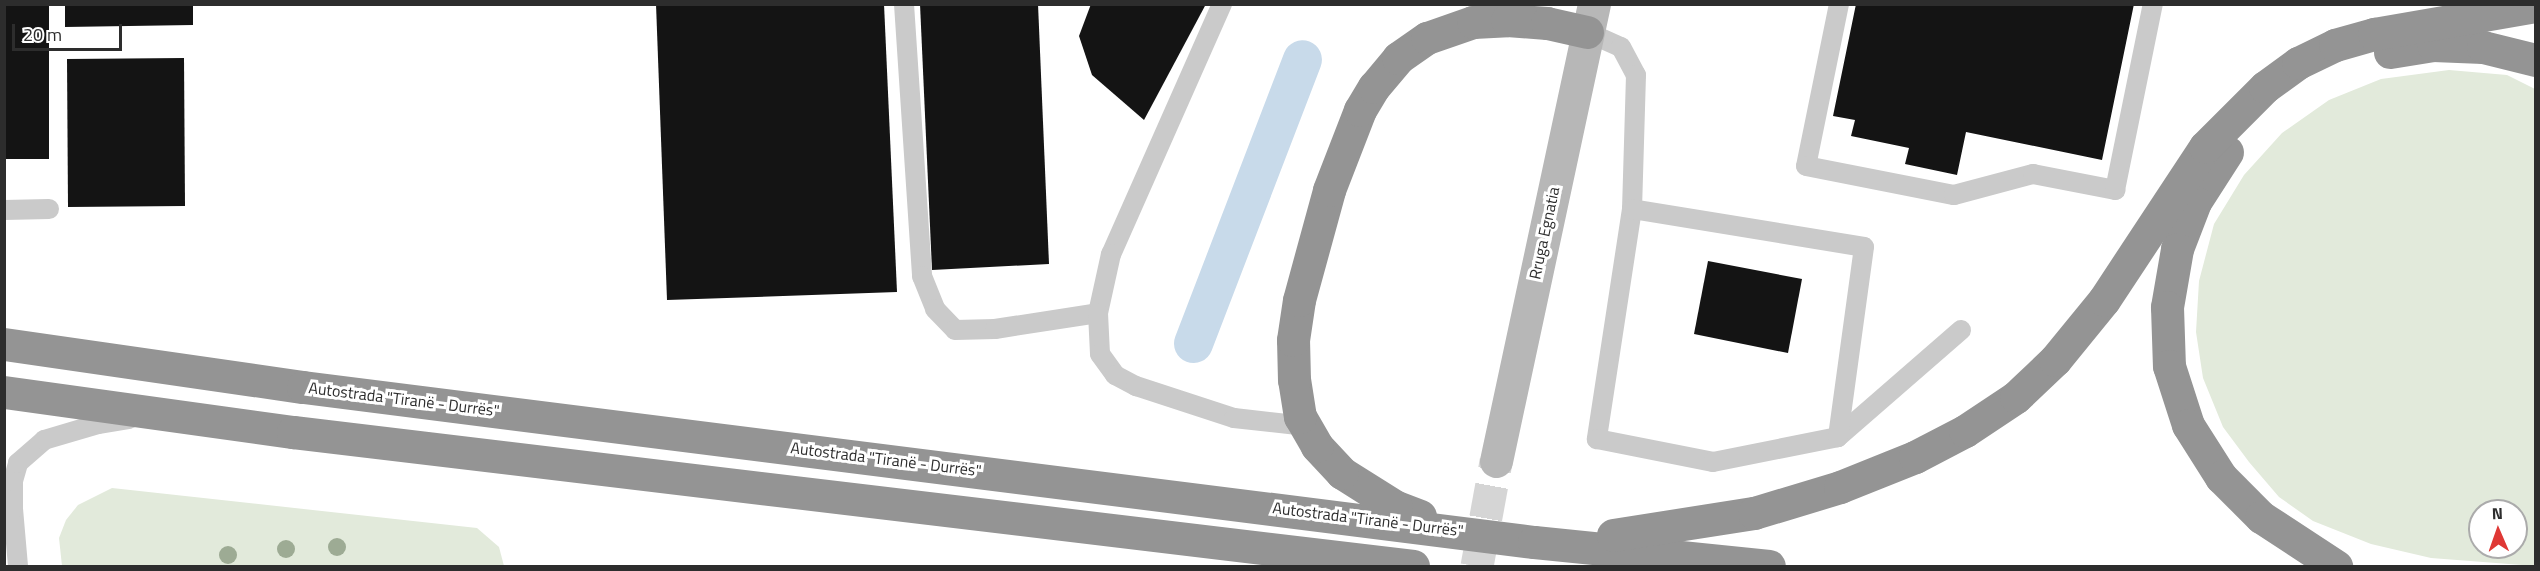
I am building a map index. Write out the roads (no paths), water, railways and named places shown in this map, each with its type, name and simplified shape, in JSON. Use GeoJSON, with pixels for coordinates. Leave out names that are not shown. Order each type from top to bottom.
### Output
{"type":"FeatureCollection","features":[{"type":"Feature","properties":{"kind":"highway"},"geometry":{"type":"LineString","coordinates":[[1534,542],[1653,531],[1754,513],[1840,487],[1916,457],[1965,431],[2016,397],[2055,360],[2104,300],[2205,147],[2265,87],[2298,63],[2364,36],[2412,25],[2535,6]]}},
{"type":"Feature","properties":{"kind":"highway"},"geometry":{"type":"LineString","coordinates":[[1461,531],[1396,507],[1342,473],[1317,446],[1305,426],[1294,380],[1299,300],[1329,190],[1360,110],[1374,87],[1398,58],[1426,38],[1473,22],[1547,23],[1591,18]]}},
{"type":"Feature","properties":{"kind":"highway"},"geometry":{"type":"LineString","coordinates":[[2336,567],[2261,517],[2221,477],[2188,425],[2169,366],[2168,307],[2177,249],[2195,202],[2218,162],[2249,126],[2284,96],[2329,71],[2381,53],[2433,45],[2483,47],[2535,60]]}},
{"type":"Feature","properties":{"kind":"highway","name":"Autostrada \"Tiranë - Durrës\""},"geometry":{"type":"LineString","coordinates":[[4,344],[303,387],[1534,542],[1769,567]]}},
{"type":"Feature","properties":{"kind":"highway"},"geometry":{"type":"LineString","coordinates":[[4,392],[163,416],[1413,567]]}},
{"type":"Feature","properties":{"kind":"highway"},"geometry":{"type":"LineString","coordinates":[[1224,543],[1314,567]]}},
{"type":"Feature","properties":{"kind":"main road","name":"Rruga Egnatia"},"geometry":{"type":"LineString","coordinates":[[1496,461],[1591,18]]}},
{"type":"Feature","properties":{"kind":"lane"},"geometry":{"type":"LineString","coordinates":[[904,4],[922,276],[935,309],[955,330],[995,329],[1098,313]]}},
{"type":"Feature","properties":{"kind":"lane"},"geometry":{"type":"LineString","coordinates":[[1222,4],[1190,82],[1131,202],[1111,254],[1098,313],[1100,354],[1115,375],[1136,386],[1234,418],[1305,426]]}},
{"type":"Feature","properties":{"kind":"lane"},"geometry":{"type":"LineString","coordinates":[[1839,4],[1806,166],[1954,195],[2033,174],[2115,190],[2153,4]]}},
{"type":"Feature","properties":{"kind":"lane"},"geometry":{"type":"LineString","coordinates":[[1591,18],[1621,47],[1636,75],[1632,209],[1597,439],[1713,462],[1838,437],[1961,330]]}},
{"type":"Feature","properties":{"kind":"lane"},"geometry":{"type":"LineString","coordinates":[[4,210],[49,209]]}},
{"type":"Feature","properties":{"kind":"lane"},"geometry":{"type":"LineString","coordinates":[[1632,209],[1864,248],[1838,437]]}},
{"type":"Feature","properties":{"kind":"lane"},"geometry":{"type":"LineString","coordinates":[[18,567],[13,481],[18,463],[30,449],[44,440],[98,424],[163,416]]}},
{"type":"Feature","properties":{"kind":"waterway"},"geometry":{"type":"LineString","coordinates":[[1193,343],[1302,59]]}},
{"type":"Feature","properties":{"kind":"tunnel"},"geometry":{"type":"LineString","coordinates":[[1477,566],[1496,461]]}}]}
